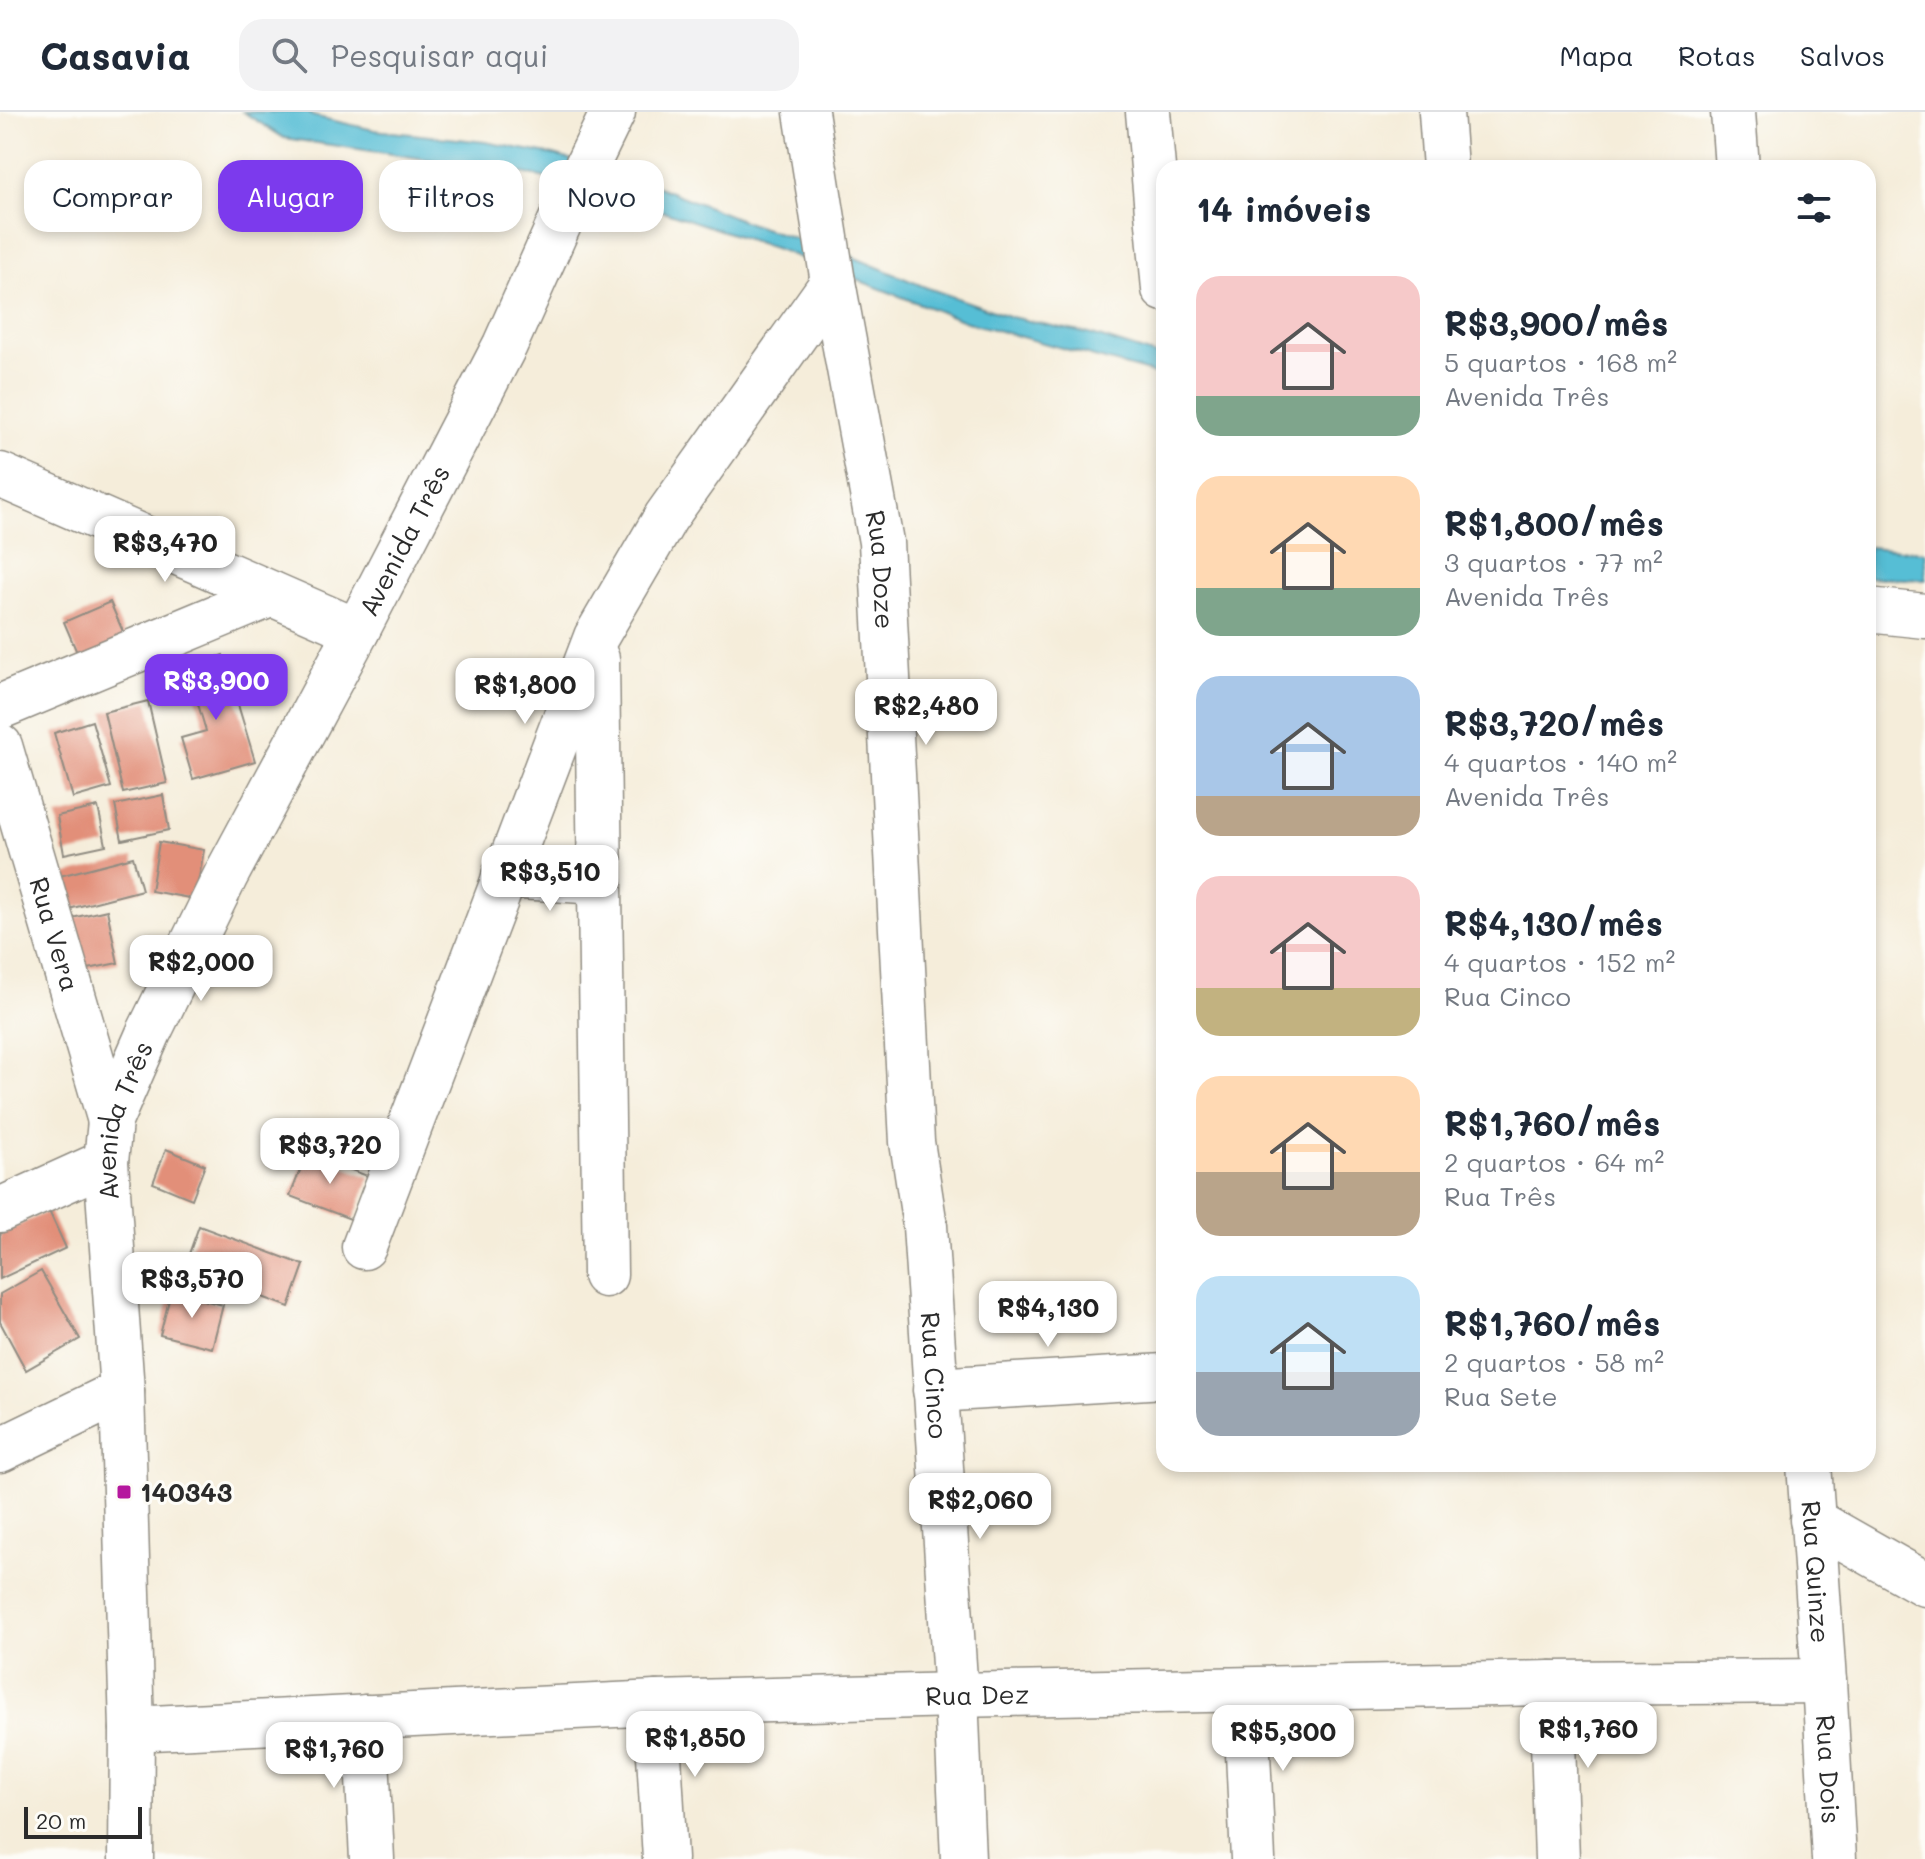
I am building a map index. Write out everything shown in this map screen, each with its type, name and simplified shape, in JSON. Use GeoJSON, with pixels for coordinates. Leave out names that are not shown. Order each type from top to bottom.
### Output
{"type":"FeatureCollection","features":[{"type":"Feature","properties":{"kind":"street","name":"Rua Doze"},"geometry":{"type":"LineString","coordinates":[[806,112],[833,282],[881,542],[912,1142],[925,1226]]}},
{"type":"Feature","properties":{"kind":"street"},"geometry":{"type":"LineString","coordinates":[[1148,112],[1156,200]]}},
{"type":"Feature","properties":{"kind":"street"},"geometry":{"type":"LineString","coordinates":[[1441,112],[1444,160]]}},
{"type":"Feature","properties":{"kind":"street"},"geometry":{"type":"LineString","coordinates":[[1733,112],[1736,160]]}},
{"type":"Feature","properties":{"kind":"street","name":"Avenida Três"},"geometry":{"type":"LineString","coordinates":[[131,1859],[132,1729],[122,1391],[108,1142],[149,1032],[226,875],[505,345],[610,117]]}},
{"type":"Feature","properties":{"kind":"street"},"geometry":{"type":"LineString","coordinates":[[364,1247],[596,637],[666,517],[833,282]]}},
{"type":"Feature","properties":{"kind":"street"},"geometry":{"type":"LineString","coordinates":[[0,475],[357,631]]}},
{"type":"Feature","properties":{"kind":"street"},"geometry":{"type":"LineString","coordinates":[[0,707],[272,594]]}},
{"type":"Feature","properties":{"kind":"street"},"geometry":{"type":"LineString","coordinates":[[1876,611],[1925,616]]}},
{"type":"Feature","properties":{"kind":"street"},"geometry":{"type":"LineString","coordinates":[[596,637],[605,1275]]}},
{"type":"Feature","properties":{"kind":"street","name":"Rua Vera"},"geometry":{"type":"LineString","coordinates":[[0,746],[108,1142]]}},
{"type":"Feature","properties":{"kind":"street"},"geometry":{"type":"LineString","coordinates":[[504,876],[600,882]]}},
{"type":"Feature","properties":{"kind":"street"},"geometry":{"type":"LineString","coordinates":[[0,1210],[108,1142]]}},
{"type":"Feature","properties":{"kind":"street","name":"Rua Cinco"},"geometry":{"type":"LineString","coordinates":[[925,1226],[956,1695],[963,1859]]}},
{"type":"Feature","properties":{"kind":"street"},"geometry":{"type":"LineString","coordinates":[[935,1390],[1156,1376]]}},
{"type":"Feature","properties":{"kind":"street"},"geometry":{"type":"LineString","coordinates":[[0,1450],[122,1391]]}},
{"type":"Feature","properties":{"kind":"street","name":"Rua Quinze"},"geometry":{"type":"LineString","coordinates":[[1809,1472],[1824,1681]]}},
{"type":"Feature","properties":{"kind":"street"},"geometry":{"type":"LineString","coordinates":[[1812,1520],[1925,1584]]}},
{"type":"Feature","properties":{"kind":"street","name":"Rua Dez"},"geometry":{"type":"LineString","coordinates":[[132,1729],[656,1703],[1551,1683],[1824,1681]]}},
{"type":"Feature","properties":{"kind":"street","name":"Rua Dois"},"geometry":{"type":"LineString","coordinates":[[1824,1681],[1834,1859]]}},
{"type":"Feature","properties":{"kind":"street"},"geometry":{"type":"LineString","coordinates":[[1551,1683],[1557,1859]]}},
{"type":"Feature","properties":{"kind":"street"},"geometry":{"type":"LineString","coordinates":[[1245,1690],[1253,1859]]}},
{"type":"Feature","properties":{"kind":"street"},"geometry":{"type":"LineString","coordinates":[[656,1703],[665,1859]]}},
{"type":"Feature","properties":{"kind":"street"},"geometry":{"type":"LineString","coordinates":[[365,1717],[372,1859]]}},
{"type":"Feature","properties":{"kind":"water"},"geometry":{"type":"Polygon","coordinates":[[[243,112],[307,112],[374,130],[485,142],[572,160],[539,160],[539,176],[523,174],[523,160],[432,160],[284,138],[243,112]]]}},
{"type":"Feature","properties":{"kind":"water"},"geometry":{"type":"Polygon","coordinates":[[[664,189],[754,225],[853,257],[925,287],[1011,317],[1089,334],[1156,355],[1156,375],[967,322],[777,249],[664,211],[664,189]]]}},
{"type":"Feature","properties":{"kind":"water"},"geometry":{"type":"Polygon","coordinates":[[[1876,548],[1925,552],[1925,580],[1876,577],[1876,548]]]}},
{"type":"Feature","properties":{"kind":"building"},"geometry":{"type":"Polygon","coordinates":[[[110,602],[128,643],[81,662],[64,622],[110,602]]]}},
{"type":"Feature","properties":{"kind":"building"},"geometry":{"type":"Polygon","coordinates":[[[223,655],[255,761],[193,779],[181,738],[206,731],[187,667],[223,655]]]}},
{"type":"Feature","properties":{"kind":"building"},"geometry":{"type":"Polygon","coordinates":[[[148,701],[167,783],[123,793],[104,712],[148,701]]]}},
{"type":"Feature","properties":{"kind":"building"},"geometry":{"type":"Polygon","coordinates":[[[92,721],[111,787],[73,798],[54,733],[92,721]]]}},
{"type":"Feature","properties":{"kind":"building"},"geometry":{"type":"Polygon","coordinates":[[[163,795],[169,830],[122,840],[115,805],[163,795]]]}},
{"type":"Feature","properties":{"kind":"building"},"geometry":{"type":"Polygon","coordinates":[[[98,807],[106,845],[64,854],[57,816],[98,807]]]}},
{"type":"Feature","properties":{"kind":"building"},"geometry":{"type":"Polygon","coordinates":[[[159,842],[204,850],[195,899],[151,891],[159,842]]]}},
{"type":"Feature","properties":{"kind":"building"},"geometry":{"type":"Polygon","coordinates":[[[133,857],[142,890],[65,910],[56,877],[133,857]]]}},
{"type":"Feature","properties":{"kind":"building"},"geometry":{"type":"Polygon","coordinates":[[[107,910],[118,963],[83,970],[72,918],[107,910]]]}},
{"type":"Feature","properties":{"kind":"building"},"geometry":{"type":"Polygon","coordinates":[[[166,1149],[205,1165],[192,1199],[153,1183],[166,1149]]]}},
{"type":"Feature","properties":{"kind":"building"},"geometry":{"type":"Polygon","coordinates":[[[307,1153],[370,1177],[353,1220],[290,1196],[307,1153]]]}},
{"type":"Feature","properties":{"kind":"building"},"geometry":{"type":"Polygon","coordinates":[[[49,1211],[66,1248],[0,1279],[0,1234],[49,1211]]]}},
{"type":"Feature","properties":{"kind":"building"},"geometry":{"type":"Polygon","coordinates":[[[199,1226],[304,1265],[289,1307],[184,1268],[199,1226]]]}},
{"type":"Feature","properties":{"kind":"building"},"geometry":{"type":"Polygon","coordinates":[[[41,1271],[80,1339],[26,1370],[0,1322],[0,1294],[41,1271]]]}},
{"type":"Feature","properties":{"kind":"building"},"geometry":{"type":"Polygon","coordinates":[[[171,1292],[223,1305],[212,1348],[160,1335],[171,1292]]]}},
{"type":"Feature","properties":{"kind":"place","name":"140343"},"geometry":{"type":"Point","coordinates":[124,1492]}}]}
